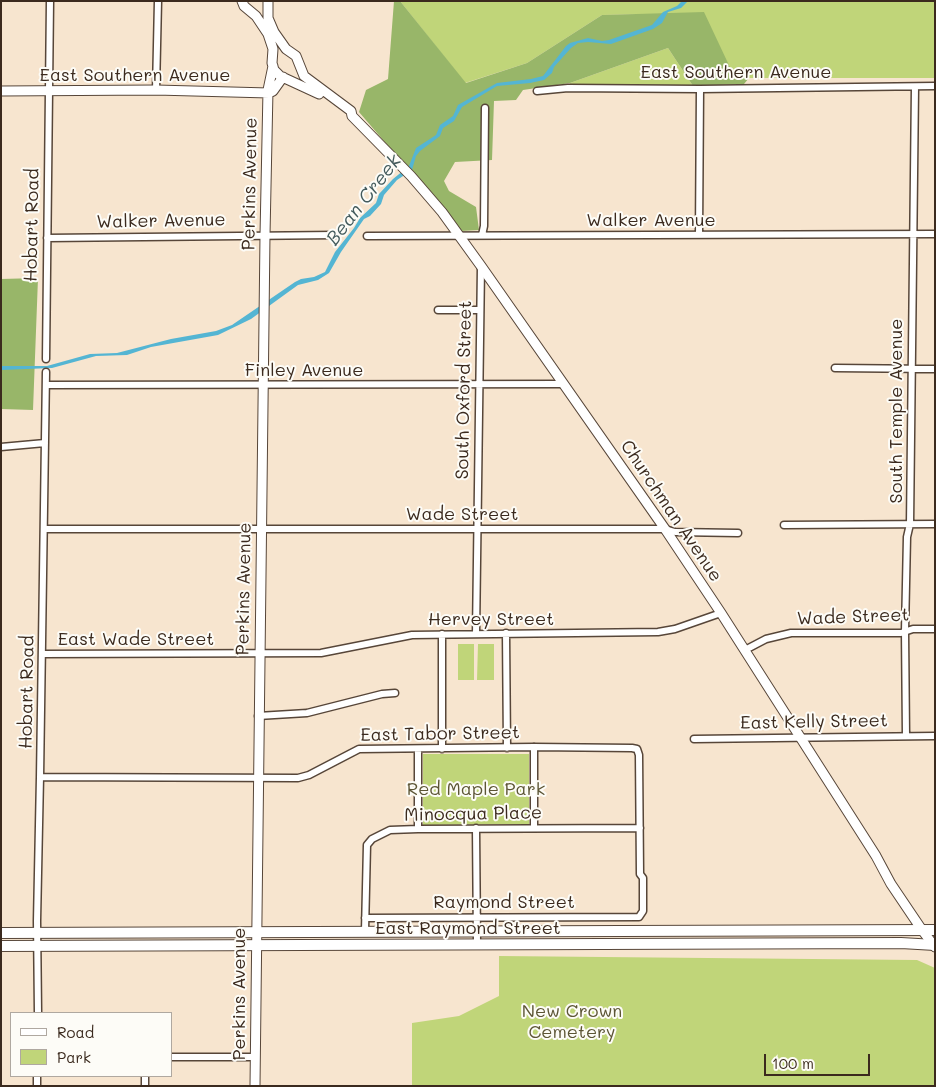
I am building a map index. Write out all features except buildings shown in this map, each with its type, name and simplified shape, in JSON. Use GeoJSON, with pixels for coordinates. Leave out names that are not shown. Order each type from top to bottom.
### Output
{"type":"FeatureCollection","features":[{"type":"Feature","properties":{"kind":"main road"},"geometry":{"type":"LineString","coordinates":[[242,1],[244,6],[256,16],[271,41],[274,56],[272,66]]}},
{"type":"Feature","properties":{"kind":"main road","name":"Churchman Avenue"},"geometry":{"type":"LineString","coordinates":[[268,1],[268,18],[274,32],[286,49],[296,56],[304,76],[351,111],[352,116]]}},
{"type":"Feature","properties":{"kind":"main road"},"geometry":{"type":"LineString","coordinates":[[274,56],[279,51],[286,49]]}},
{"type":"Feature","properties":{"kind":"main road"},"geometry":{"type":"LineString","coordinates":[[285,77],[295,73],[298,64]]}},
{"type":"Feature","properties":{"kind":"main road","name":"Churchman Avenue"},"geometry":{"type":"LineString","coordinates":[[272,66],[277,73],[320,94],[352,116],[396,160],[442,212],[721,613],[876,856],[891,884],[934,945]]}},
{"type":"Feature","properties":{"kind":"main road","name":"Perkins Avenue"},"geometry":{"type":"LineString","coordinates":[[254,1086],[260,529],[265,288],[264,235],[269,93],[272,66]]}},
{"type":"Feature","properties":{"kind":"main road","name":"Perkins Avenue"},"geometry":{"type":"LineString","coordinates":[[269,93],[285,77]]}},
{"type":"Feature","properties":{"kind":"main road","name":"East Southern Avenue"},"geometry":{"type":"LineString","coordinates":[[1,91],[156,90],[269,93]]}},
{"type":"Feature","properties":{"kind":"main road","name":"East Raymond Street"},"geometry":{"type":"LineString","coordinates":[[1,933],[935,930]]}},
{"type":"Feature","properties":{"kind":"main road","name":"East Raymond Street"},"geometry":{"type":"LineString","coordinates":[[1,946],[902,943],[934,945]]}},
{"type":"Feature","properties":{"kind":"street","name":"Hobart Road"},"geometry":{"type":"LineString","coordinates":[[46,359],[50,1]]}},
{"type":"Feature","properties":{"kind":"street"},"geometry":{"type":"LineString","coordinates":[[156,90],[158,1]]}},
{"type":"Feature","properties":{"kind":"street","name":"South Temple Avenue"},"geometry":{"type":"LineString","coordinates":[[906,736],[905,631],[907,541],[910,524],[915,86]]}},
{"type":"Feature","properties":{"kind":"street","name":"East Southern Avenue"},"geometry":{"type":"LineString","coordinates":[[537,91],[568,88],[700,89],[935,86]]}},
{"type":"Feature","properties":{"kind":"street"},"geometry":{"type":"LineString","coordinates":[[699,234],[700,89]]}},
{"type":"Feature","properties":{"kind":"street"},"geometry":{"type":"LineString","coordinates":[[482,235],[484,226],[485,108]]}},
{"type":"Feature","properties":{"kind":"street","name":"Walker Avenue"},"geometry":{"type":"LineString","coordinates":[[367,236],[935,234]]}},
{"type":"Feature","properties":{"kind":"street","name":"Walker Avenue"},"geometry":{"type":"LineString","coordinates":[[47,238],[336,235]]}},
{"type":"Feature","properties":{"kind":"street","name":"South Oxford Street"},"geometry":{"type":"LineString","coordinates":[[476,634],[481,266]]}},
{"type":"Feature","properties":{"kind":"street"},"geometry":{"type":"LineString","coordinates":[[438,310],[480,310]]}},
{"type":"Feature","properties":{"kind":"street"},"geometry":{"type":"LineString","coordinates":[[835,368],[935,369]]}},
{"type":"Feature","properties":{"kind":"street","name":"Hobart Road"},"geometry":{"type":"LineString","coordinates":[[38,1012],[46,372]]}},
{"type":"Feature","properties":{"kind":"street","name":"Finley Avenue"},"geometry":{"type":"LineString","coordinates":[[46,385],[563,384]]}},
{"type":"Feature","properties":{"kind":"street"},"geometry":{"type":"LineString","coordinates":[[1,447],[45,443]]}},
{"type":"Feature","properties":{"kind":"street"},"geometry":{"type":"LineString","coordinates":[[784,525],[935,524]]}},
{"type":"Feature","properties":{"kind":"street","name":"Wade Street"},"geometry":{"type":"LineString","coordinates":[[44,529],[664,529],[675,532],[738,533]]}},
{"type":"Feature","properties":{"kind":"street","name":"Hervey Street"},"geometry":{"type":"LineString","coordinates":[[259,654],[328,652],[404,636],[658,632],[675,629],[721,613]]}},
{"type":"Feature","properties":{"kind":"street","name":"Wade Street"},"geometry":{"type":"LineString","coordinates":[[745,650],[766,639],[791,633],[901,633],[905,631],[935,629]]}},
{"type":"Feature","properties":{"kind":"street"},"geometry":{"type":"LineString","coordinates":[[506,633],[507,748]]}},
{"type":"Feature","properties":{"kind":"street"},"geometry":{"type":"LineString","coordinates":[[442,634],[442,749]]}},
{"type":"Feature","properties":{"kind":"street","name":"East Wade Street"},"geometry":{"type":"LineString","coordinates":[[42,654],[259,654]]}},
{"type":"Feature","properties":{"kind":"street"},"geometry":{"type":"LineString","coordinates":[[258,716],[307,714],[382,694],[396,693]]}},
{"type":"Feature","properties":{"kind":"street","name":"East Kelly Street"},"geometry":{"type":"LineString","coordinates":[[694,739],[935,736]]}},
{"type":"Feature","properties":{"kind":"street"},"geometry":{"type":"LineString","coordinates":[[534,747],[534,828]]}},
{"type":"Feature","properties":{"kind":"street","name":"East Tabor Street"},"geometry":{"type":"LineString","coordinates":[[40,778],[258,778],[305,776],[359,749],[632,748],[637,749],[640,755],[640,828]]}},
{"type":"Feature","properties":{"kind":"street"},"geometry":{"type":"LineString","coordinates":[[418,749],[418,829]]}},
{"type":"Feature","properties":{"kind":"street"},"geometry":{"type":"LineString","coordinates":[[476,828],[477,944]]}},
{"type":"Feature","properties":{"kind":"street","name":"Minocqua Place"},"geometry":{"type":"LineString","coordinates":[[365,931],[366,851],[369,841],[390,830],[640,828]]}},
{"type":"Feature","properties":{"kind":"street","name":"Raymond Street"},"geometry":{"type":"LineString","coordinates":[[365,918],[636,917],[641,915],[643,911],[643,878],[640,874],[640,828]]}},
{"type":"Feature","properties":{"kind":"street"},"geometry":{"type":"LineString","coordinates":[[172,1057],[255,1057]]}},
{"type":"Feature","properties":{"kind":"green space"},"geometry":{"type":"Polygon","coordinates":[[[394,1],[400,1],[466,83],[527,63],[602,15],[704,12],[735,78],[749,78],[744,84],[693,86],[668,48],[570,83],[523,90],[516,100],[494,101],[492,160],[455,162],[444,181],[449,191],[476,207],[479,230],[461,231],[359,112],[366,90],[388,79],[394,1]]]}},
{"type":"Feature","properties":{"kind":"green space"},"geometry":{"type":"Polygon","coordinates":[[[400,1],[935,1],[935,78],[735,78],[650,14],[602,15],[527,63],[465,83],[400,1]]]}},
{"type":"Feature","properties":{"kind":"green space"},"geometry":{"type":"Polygon","coordinates":[[[668,48],[693,86],[569,86],[570,83],[668,48]]]}},
{"type":"Feature","properties":{"kind":"green space"},"geometry":{"type":"Polygon","coordinates":[[[38,278],[33,410],[1,409],[1,279],[38,278]]]}},
{"type":"Feature","properties":{"kind":"green space"},"geometry":{"type":"Polygon","coordinates":[[[458,644],[474,644],[474,680],[458,680],[458,644]]]}},
{"type":"Feature","properties":{"kind":"green space"},"geometry":{"type":"Polygon","coordinates":[[[478,644],[494,644],[494,680],[477,680],[478,644]]]}},
{"type":"Feature","properties":{"kind":"green space","name":"Red Maple Park"},"geometry":{"type":"Polygon","coordinates":[[[423,754],[529,754],[529,824],[423,825],[423,754]]]}},
{"type":"Feature","properties":{"kind":"green space","name":"New Crown Cemetery"},"geometry":{"type":"Polygon","coordinates":[[[499,956],[917,960],[935,968],[935,1086],[412,1086],[412,1023],[459,1016],[499,996],[499,956]]]}},
{"type":"Feature","properties":{"kind":"water","name":"Bean Creek"},"geometry":{"type":"Polygon","coordinates":[[[682,1],[688,1],[681,8],[668,12],[662,23],[653,29],[611,44],[578,43],[571,48],[554,67],[552,73],[544,80],[497,86],[462,107],[454,121],[443,128],[440,136],[416,156],[412,170],[397,180],[384,195],[381,204],[370,216],[364,219],[329,273],[318,280],[298,285],[251,319],[218,335],[151,347],[127,355],[96,356],[52,368],[1,370],[1,366],[47,366],[90,354],[117,353],[171,339],[216,331],[232,325],[295,282],[325,272],[335,252],[360,218],[376,203],[379,194],[409,166],[416,148],[436,135],[440,125],[453,116],[458,105],[497,83],[543,76],[570,43],[588,38],[602,41],[609,40],[652,25],[663,12],[677,6],[682,1]]]}}]}
